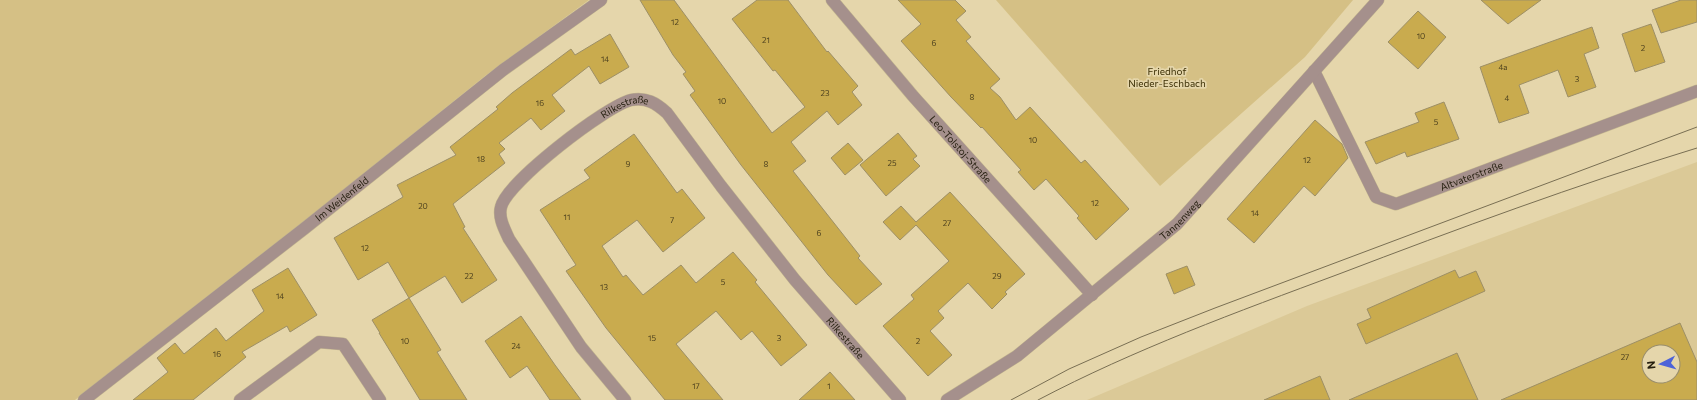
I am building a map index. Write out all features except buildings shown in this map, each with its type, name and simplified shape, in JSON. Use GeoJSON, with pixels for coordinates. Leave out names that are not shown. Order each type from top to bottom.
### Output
{"type":"FeatureCollection","features":[{"type":"Feature","properties":{"kind":"street","name":"Im Weidenfeld"},"geometry":{"type":"LineString","coordinates":[[84,400],[298,233],[503,70],[601,0]]}},
{"type":"Feature","properties":{"kind":"street","name":"Leo-Tolstoj-Straße"},"geometry":{"type":"LineString","coordinates":[[832,0],[914,96],[1092,295]]}},
{"type":"Feature","properties":{"kind":"street","name":"Tannenweg"},"geometry":{"type":"LineString","coordinates":[[947,400],[1017,356],[1177,224],[1378,0]]}},
{"type":"Feature","properties":{"kind":"street","name":"Altvaterstraße"},"geometry":{"type":"LineString","coordinates":[[1314,71],[1376,197],[1396,204],[1697,91]]}},
{"type":"Feature","properties":{"kind":"street","name":"Rilkestraße"},"geometry":{"type":"LineString","coordinates":[[625,400],[582,347],[509,240],[501,221],[501,207],[510,191],[558,147],[616,106],[632,100],[645,99],[656,104],[667,113],[721,186],[795,280],[900,400]]}},
{"type":"Feature","properties":{"kind":"street"},"geometry":{"type":"LineString","coordinates":[[240,400],[319,342],[343,344],[380,400]]}},
{"type":"Feature","properties":{"kind":"shaded area"},"geometry":{"type":"Polygon","coordinates":[[[1697,162],[1697,400],[1087,400],[1307,306],[1697,162]]]}},
{"type":"Feature","properties":{"kind":"green space"},"geometry":{"type":"Polygon","coordinates":[[[0,0],[589,0],[485,76],[296,228],[75,400],[0,400],[0,0]]]}},
{"type":"Feature","properties":{"kind":"green space","name":"Friedhof Nieder-Eschbach"},"geometry":{"type":"Polygon","coordinates":[[[996,0],[1353,0],[1305,57],[1160,186],[996,0]]]}},
{"type":"Feature","properties":{"kind":"tram line"},"geometry":{"type":"LineString","coordinates":[[1011,400],[1069,369],[1141,337],[1697,127]]}},
{"type":"Feature","properties":{"kind":"tram line"},"geometry":{"type":"LineString","coordinates":[[1038,400],[1112,364],[1187,332],[1517,208],[1697,148]]}}]}
